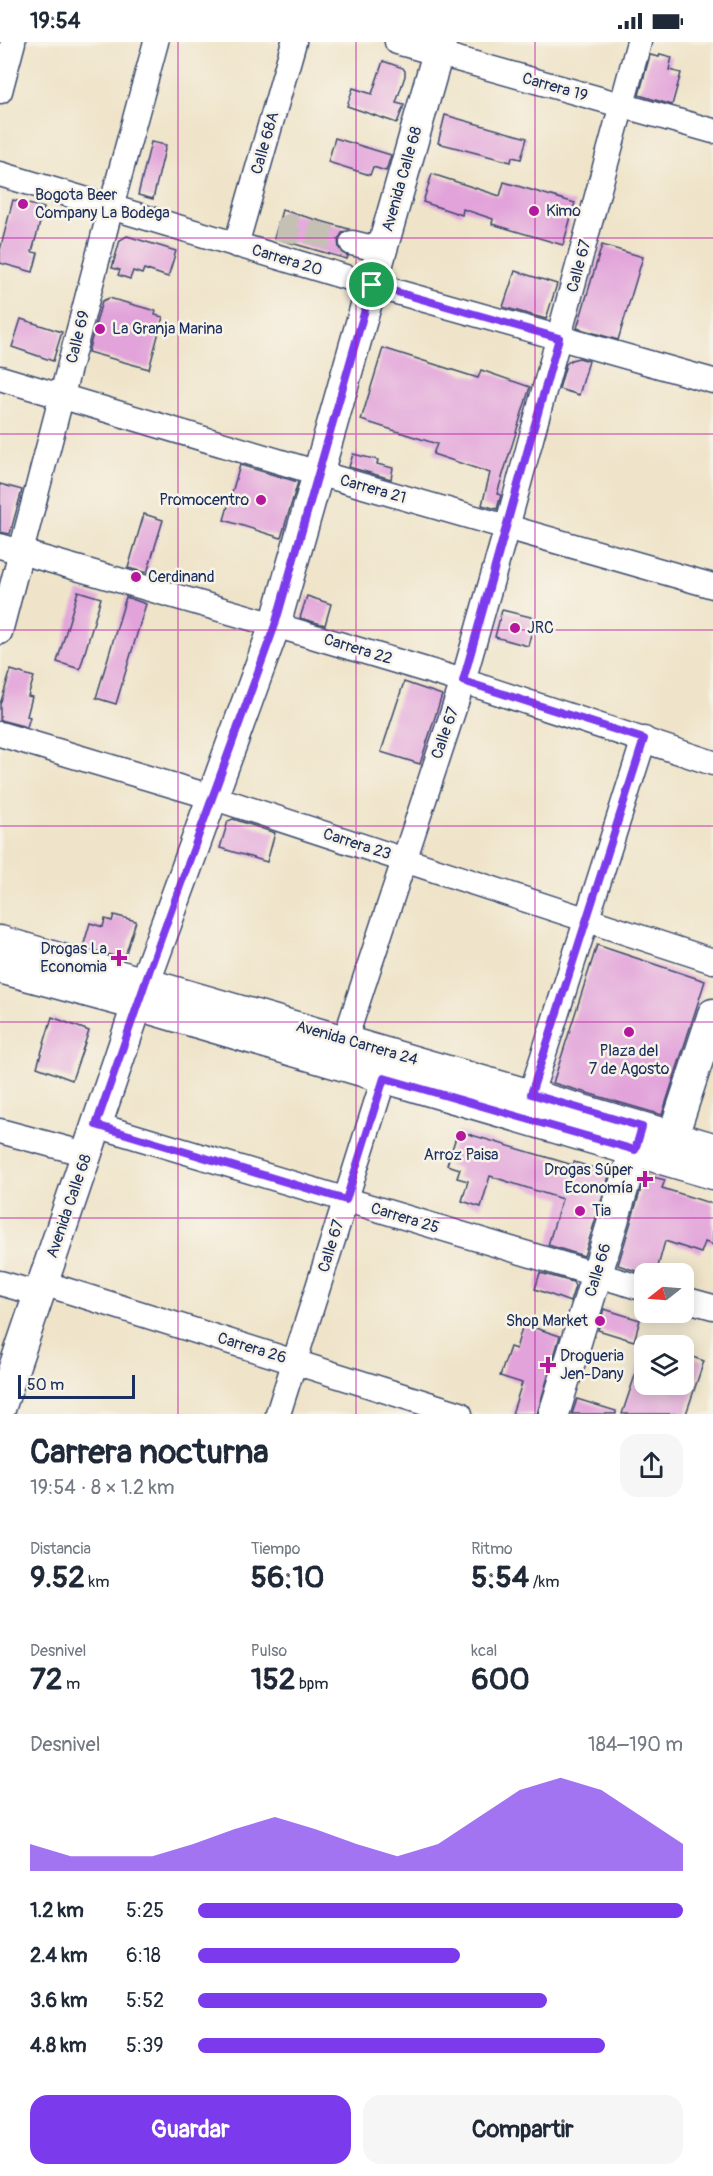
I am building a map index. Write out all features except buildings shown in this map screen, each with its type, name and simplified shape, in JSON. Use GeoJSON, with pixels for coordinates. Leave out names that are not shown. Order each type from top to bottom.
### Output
{"type":"FeatureCollection","features":[{"type":"Feature","properties":{"kind":"main road","name":"Avenida Calle 68"},"geometry":{"type":"LineString","coordinates":[[0,1409],[141,994],[275,625],[440,48]]}},
{"type":"Feature","properties":{"kind":"main road","name":"Avenida Carrera 24"},"geometry":{"type":"LineString","coordinates":[[0,941],[141,994],[384,1078],[638,1139]]}},
{"type":"Feature","properties":{"kind":"main road","name":"Avenida Carrera 24"},"geometry":{"type":"LineString","coordinates":[[0,968],[141,994],[345,1040],[531,1094],[638,1139],[713,1174]]}},
{"type":"Feature","properties":{"kind":"main road"},"geometry":{"type":"LineString","coordinates":[[673,1136],[713,1014]]}},
{"type":"Feature","properties":{"kind":"main road"},"geometry":{"type":"LineString","coordinates":[[638,1139],[673,1136],[713,1148]]}},
{"type":"Feature","properties":{"kind":"main road","name":"Calle 66"},"geometry":{"type":"LineString","coordinates":[[554,1414],[638,1139]]}},
{"type":"Feature","properties":{"kind":"street"},"geometry":{"type":"LineString","coordinates":[[0,91],[13,42]]}},
{"type":"Feature","properties":{"kind":"street","name":"Calle 69"},"geometry":{"type":"LineString","coordinates":[[0,632],[10,549],[63,397],[156,42]]}},
{"type":"Feature","properties":{"kind":"street","name":"Calle 68A"},"geometry":{"type":"LineString","coordinates":[[236,245],[294,42]]}},
{"type":"Feature","properties":{"kind":"street","name":"Carrera 19"},"geometry":{"type":"LineString","coordinates":[[397,42],[440,48],[622,106],[713,131]]}},
{"type":"Feature","properties":{"kind":"street","name":"Calle 67"},"geometry":{"type":"LineString","coordinates":[[345,1040],[463,681],[639,42]]}},
{"type":"Feature","properties":{"kind":"street","name":"Carrera 20"},"geometry":{"type":"LineString","coordinates":[[0,174],[236,245],[284,250],[372,285],[713,381]]}},
{"type":"Feature","properties":{"kind":"street"},"geometry":{"type":"LineString","coordinates":[[352,243],[382,250]]}},
{"type":"Feature","properties":{"kind":"street","name":"Carrera 21"},"geometry":{"type":"LineString","coordinates":[[0,378],[318,473],[713,586]]}},
{"type":"Feature","properties":{"kind":"street","name":"Carrera 22"},"geometry":{"type":"LineString","coordinates":[[10,549],[463,681],[713,763]]}},
{"type":"Feature","properties":{"kind":"street","name":"Carrera 23"},"geometry":{"type":"LineString","coordinates":[[0,734],[212,797],[713,961]]}},
{"type":"Feature","properties":{"kind":"street"},"geometry":{"type":"LineString","coordinates":[[531,1094],[644,739]]}},
{"type":"Feature","properties":{"kind":"street","name":"Calle 67"},"geometry":{"type":"LineString","coordinates":[[278,1414],[384,1078]]}},
{"type":"Feature","properties":{"kind":"street","name":"Carrera 25"},"geometry":{"type":"LineString","coordinates":[[96,1125],[634,1286]]}},
{"type":"Feature","properties":{"kind":"street"},"geometry":{"type":"LineString","coordinates":[[0,1131],[86,1154]]}},
{"type":"Feature","properties":{"kind":"street","name":"Carrera 26"},"geometry":{"type":"LineString","coordinates":[[0,1283],[41,1288],[295,1362],[460,1414]]}},
{"type":"Feature","properties":{"kind":"street"},"geometry":{"type":"LineString","coordinates":[[694,1302],[713,1307]]}},
{"type":"Feature","properties":{"kind":"tunnel"},"geometry":{"type":"LineString","coordinates":[[286,242],[289,226],[352,243]]}},
{"type":"Feature","properties":{"kind":"place","name":"Bogota Beer Company La Bodega"},"geometry":{"type":"Point","coordinates":[23,204]}},
{"type":"Feature","properties":{"kind":"place","name":"Kimo"},"geometry":{"type":"Point","coordinates":[534,211]}},
{"type":"Feature","properties":{"kind":"place","name":"La Granja Marina"},"geometry":{"type":"Point","coordinates":[100,329]}},
{"type":"Feature","properties":{"kind":"place","name":"Promocentro"},"geometry":{"type":"Point","coordinates":[261,500]}},
{"type":"Feature","properties":{"kind":"place","name":"Cerdinand"},"geometry":{"type":"Point","coordinates":[136,577]}},
{"type":"Feature","properties":{"kind":"place","name":"JRC"},"geometry":{"type":"Point","coordinates":[515,628]}},
{"type":"Feature","properties":{"kind":"place","name":"Drogas La Economia"},"geometry":{"type":"Point","coordinates":[119,958]}},
{"type":"Feature","properties":{"kind":"place","name":"Plaza del 7 de Agosto"},"geometry":{"type":"Point","coordinates":[629,1032]}},
{"type":"Feature","properties":{"kind":"place","name":"Arroz Paisa"},"geometry":{"type":"Point","coordinates":[461,1136]}},
{"type":"Feature","properties":{"kind":"place","name":"Drogas Súper Economía"},"geometry":{"type":"Point","coordinates":[645,1179]}},
{"type":"Feature","properties":{"kind":"place","name":"Tia"},"geometry":{"type":"Point","coordinates":[580,1211]}},
{"type":"Feature","properties":{"kind":"place","name":"Shop Market"},"geometry":{"type":"Point","coordinates":[600,1321]}},
{"type":"Feature","properties":{"kind":"place","name":"Drogueria Jen-Dany"},"geometry":{"type":"Point","coordinates":[548,1365]}},
{"type":"Feature","properties":{"kind":"route"},"geometry":{"type":"LineString","coordinates":[[372,285],[559,338],[463,681],[644,739],[531,1094],[642,1127],[635,1150],[384,1078],[346,1200],[96,1125],[151,966],[275,625],[372,285]]}}]}
